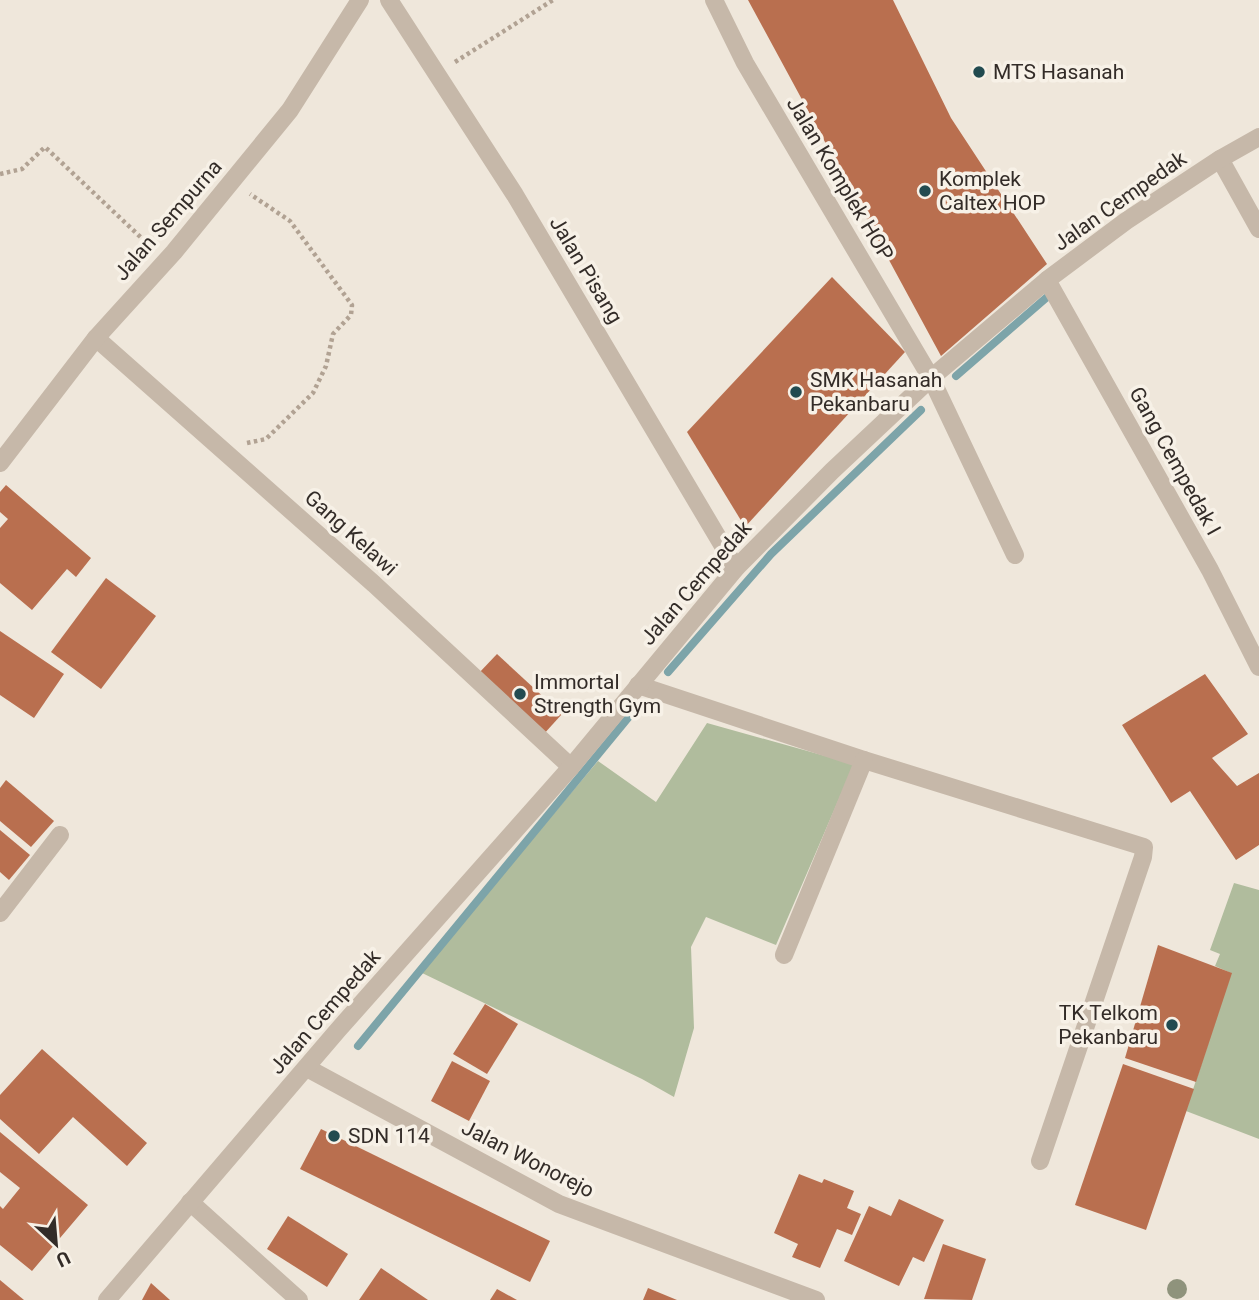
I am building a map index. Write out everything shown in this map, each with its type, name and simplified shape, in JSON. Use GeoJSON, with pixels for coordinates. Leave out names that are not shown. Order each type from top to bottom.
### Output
{"type":"FeatureCollection","features":[{"type":"Feature","properties":{"kind":"street","name":"Jalan Sempurna"},"geometry":{"type":"LineString","coordinates":[[0,463],[96,338],[165,261],[290,110],[360,0]]}},
{"type":"Feature","properties":{"kind":"street","name":"Jalan Pisang"},"geometry":{"type":"LineString","coordinates":[[389,0],[515,195],[736,568]]}},
{"type":"Feature","properties":{"kind":"street","name":"Jalan Komplek HOP"},"geometry":{"type":"LineString","coordinates":[[714,0],[745,63],[931,378],[1015,555]]}},
{"type":"Feature","properties":{"kind":"street","name":"Jalan Cempedak"},"geometry":{"type":"LineString","coordinates":[[107,1300],[338,1030],[571,767],[736,568],[832,471],[931,378],[1046,280],[1126,221],[1220,159],[1259,137]]}},
{"type":"Feature","properties":{"kind":"street"},"geometry":{"type":"LineString","coordinates":[[1220,159],[1259,229]]}},
{"type":"Feature","properties":{"kind":"street","name":"Gang Cempedak I"},"geometry":{"type":"LineString","coordinates":[[1046,280],[1210,570],[1259,667]]}},
{"type":"Feature","properties":{"kind":"street","name":"Gang Kelawi"},"geometry":{"type":"LineString","coordinates":[[96,338],[384,593],[571,767]]}},
{"type":"Feature","properties":{"kind":"street"},"geometry":{"type":"LineString","coordinates":[[638,685],[864,760],[1145,848],[1040,1161]]}},
{"type":"Feature","properties":{"kind":"street"},"geometry":{"type":"LineString","coordinates":[[784,955],[864,760]]}},
{"type":"Feature","properties":{"kind":"street"},"geometry":{"type":"LineString","coordinates":[[0,913],[60,835]]}},
{"type":"Feature","properties":{"kind":"street","name":"Jalan Wonorejo"},"geometry":{"type":"LineString","coordinates":[[307,1068],[559,1204],[816,1300]]}},
{"type":"Feature","properties":{"kind":"street"},"geometry":{"type":"LineString","coordinates":[[190,1202],[299,1300]]}},
{"type":"Feature","properties":{"kind":"path"},"geometry":{"type":"LineString","coordinates":[[436,74],[553,0]]}},
{"type":"Feature","properties":{"kind":"path"},"geometry":{"type":"LineString","coordinates":[[0,174],[22,169],[45,147],[165,261]]}},
{"type":"Feature","properties":{"kind":"path"},"geometry":{"type":"LineString","coordinates":[[227,452],[240,445],[266,439],[313,393],[326,366],[333,334],[351,315],[352,305],[290,221],[231,182]]}},
{"type":"Feature","properties":{"kind":"green space"},"geometry":{"type":"Polygon","coordinates":[[[707,723],[854,764],[776,945],[706,917],[691,947],[694,1028],[674,1097],[420,972],[598,761],[656,802],[707,723]]]}},
{"type":"Feature","properties":{"kind":"green space"},"geometry":{"type":"Polygon","coordinates":[[[1234,883],[1259,890],[1259,1139],[1186,1111],[1231,973],[1215,966],[1220,954],[1210,950],[1234,883]]]}},
{"type":"Feature","properties":{"kind":"building","name":"Komplek Caltex HOP"},"geometry":{"type":"Polygon","coordinates":[[[748,0],[893,0],[951,118],[1047,264],[941,356],[748,0]]]}},
{"type":"Feature","properties":{"kind":"building","name":"SMK Hasanah Pekanbaru"},"geometry":{"type":"Polygon","coordinates":[[[832,277],[905,352],[745,527],[687,432],[832,277]]]}},
{"type":"Feature","properties":{"kind":"building"},"geometry":{"type":"Polygon","coordinates":[[[6,485],[91,558],[76,577],[67,569],[32,610],[0,583],[0,528],[8,519],[0,512],[0,492],[6,485]]]}},
{"type":"Feature","properties":{"kind":"building"},"geometry":{"type":"Polygon","coordinates":[[[106,578],[156,616],[101,689],[51,652],[106,578]]]}},
{"type":"Feature","properties":{"kind":"building"},"geometry":{"type":"Polygon","coordinates":[[[0,631],[64,674],[34,718],[0,695],[0,631]]]}},
{"type":"Feature","properties":{"kind":"building","name":"Immortal Strength Gym"},"geometry":{"type":"Polygon","coordinates":[[[497,654],[562,714],[543,735],[478,674],[497,654]]]}},
{"type":"Feature","properties":{"kind":"building"},"geometry":{"type":"Polygon","coordinates":[[[1205,674],[1248,734],[1212,758],[1237,786],[1259,773],[1259,845],[1236,860],[1190,791],[1171,803],[1122,725],[1205,674]]]}},
{"type":"Feature","properties":{"kind":"building"},"geometry":{"type":"Polygon","coordinates":[[[6,780],[54,821],[31,847],[0,821],[0,788],[6,780]]]}},
{"type":"Feature","properties":{"kind":"building"},"geometry":{"type":"Polygon","coordinates":[[[0,830],[30,855],[9,880],[0,872],[0,830]]]}},
{"type":"Feature","properties":{"kind":"building"},"geometry":{"type":"Polygon","coordinates":[[[1158,945],[1232,973],[1196,1082],[1125,1058],[1158,945]]]}},
{"type":"Feature","properties":{"kind":"building"},"geometry":{"type":"Polygon","coordinates":[[[485,1004],[518,1024],[487,1074],[453,1054],[485,1004]]]}},
{"type":"Feature","properties":{"kind":"building"},"geometry":{"type":"Polygon","coordinates":[[[42,1049],[147,1143],[127,1166],[73,1117],[39,1154],[0,1119],[0,1095],[42,1049]]]}},
{"type":"Feature","properties":{"kind":"building"},"geometry":{"type":"Polygon","coordinates":[[[452,1061],[490,1081],[469,1121],[431,1101],[452,1061]]]}},
{"type":"Feature","properties":{"kind":"building"},"geometry":{"type":"Polygon","coordinates":[[[1123,1064],[1194,1089],[1146,1230],[1075,1205],[1123,1064]]]}},
{"type":"Feature","properties":{"kind":"building"},"geometry":{"type":"Polygon","coordinates":[[[321,1129],[550,1241],[530,1282],[300,1169],[321,1129]]]}},
{"type":"Feature","properties":{"kind":"building"},"geometry":{"type":"Polygon","coordinates":[[[0,1132],[88,1205],[32,1271],[0,1245],[0,1206],[3,1209],[20,1188],[0,1172],[0,1132]]]}},
{"type":"Feature","properties":{"kind":"building"},"geometry":{"type":"Polygon","coordinates":[[[799,1174],[822,1183],[824,1179],[854,1191],[847,1208],[861,1214],[852,1235],[837,1229],[820,1268],[792,1257],[798,1244],[774,1233],[799,1174]]]}},
{"type":"Feature","properties":{"kind":"building"},"geometry":{"type":"Polygon","coordinates":[[[899,1199],[944,1220],[924,1262],[913,1257],[899,1286],[844,1261],[869,1206],[891,1216],[899,1199]]]}},
{"type":"Feature","properties":{"kind":"building"},"geometry":{"type":"Polygon","coordinates":[[[288,1216],[348,1254],[327,1287],[267,1249],[288,1216]]]}},
{"type":"Feature","properties":{"kind":"building"},"geometry":{"type":"Polygon","coordinates":[[[943,1244],[986,1259],[972,1300],[924,1299],[943,1244]]]}},
{"type":"Feature","properties":{"kind":"building"},"geometry":{"type":"Polygon","coordinates":[[[381,1268],[428,1300],[359,1300],[381,1268]]]}},
{"type":"Feature","properties":{"kind":"building"},"geometry":{"type":"Polygon","coordinates":[[[0,1280],[24,1300],[0,1300],[0,1280]]]}},
{"type":"Feature","properties":{"kind":"building"},"geometry":{"type":"Polygon","coordinates":[[[151,1283],[170,1300],[142,1300],[151,1283]]]}},
{"type":"Feature","properties":{"kind":"building"},"geometry":{"type":"Polygon","coordinates":[[[648,1288],[677,1300],[643,1300],[648,1288]]]}},
{"type":"Feature","properties":{"kind":"building"},"geometry":{"type":"Polygon","coordinates":[[[497,1289],[517,1300],[490,1300],[497,1289]]]}},
{"type":"Feature","properties":{"kind":"waterway"},"geometry":{"type":"LineString","coordinates":[[956,376],[1046,298]]}},
{"type":"Feature","properties":{"kind":"waterway"},"geometry":{"type":"LineString","coordinates":[[668,672],[771,554],[921,410]]}},
{"type":"Feature","properties":{"kind":"waterway"},"geometry":{"type":"LineString","coordinates":[[358,1046],[637,707]]}},
{"type":"Feature","properties":{"kind":"place","name":"MTS Hasanah"},"geometry":{"type":"Point","coordinates":[979,72]}},
{"type":"Feature","properties":{"kind":"place","name":"Komplek Caltex HOP"},"geometry":{"type":"Point","coordinates":[925,191]}},
{"type":"Feature","properties":{"kind":"place","name":"SMK Hasanah Pekanbaru"},"geometry":{"type":"Point","coordinates":[796,392]}},
{"type":"Feature","properties":{"kind":"place","name":"Immortal Strength Gym"},"geometry":{"type":"Point","coordinates":[520,694]}},
{"type":"Feature","properties":{"kind":"place","name":"TK Telkom Pekanbaru"},"geometry":{"type":"Point","coordinates":[1172,1025]}},
{"type":"Feature","properties":{"kind":"place","name":"SDN 114"},"geometry":{"type":"Point","coordinates":[334,1136]}}]}
